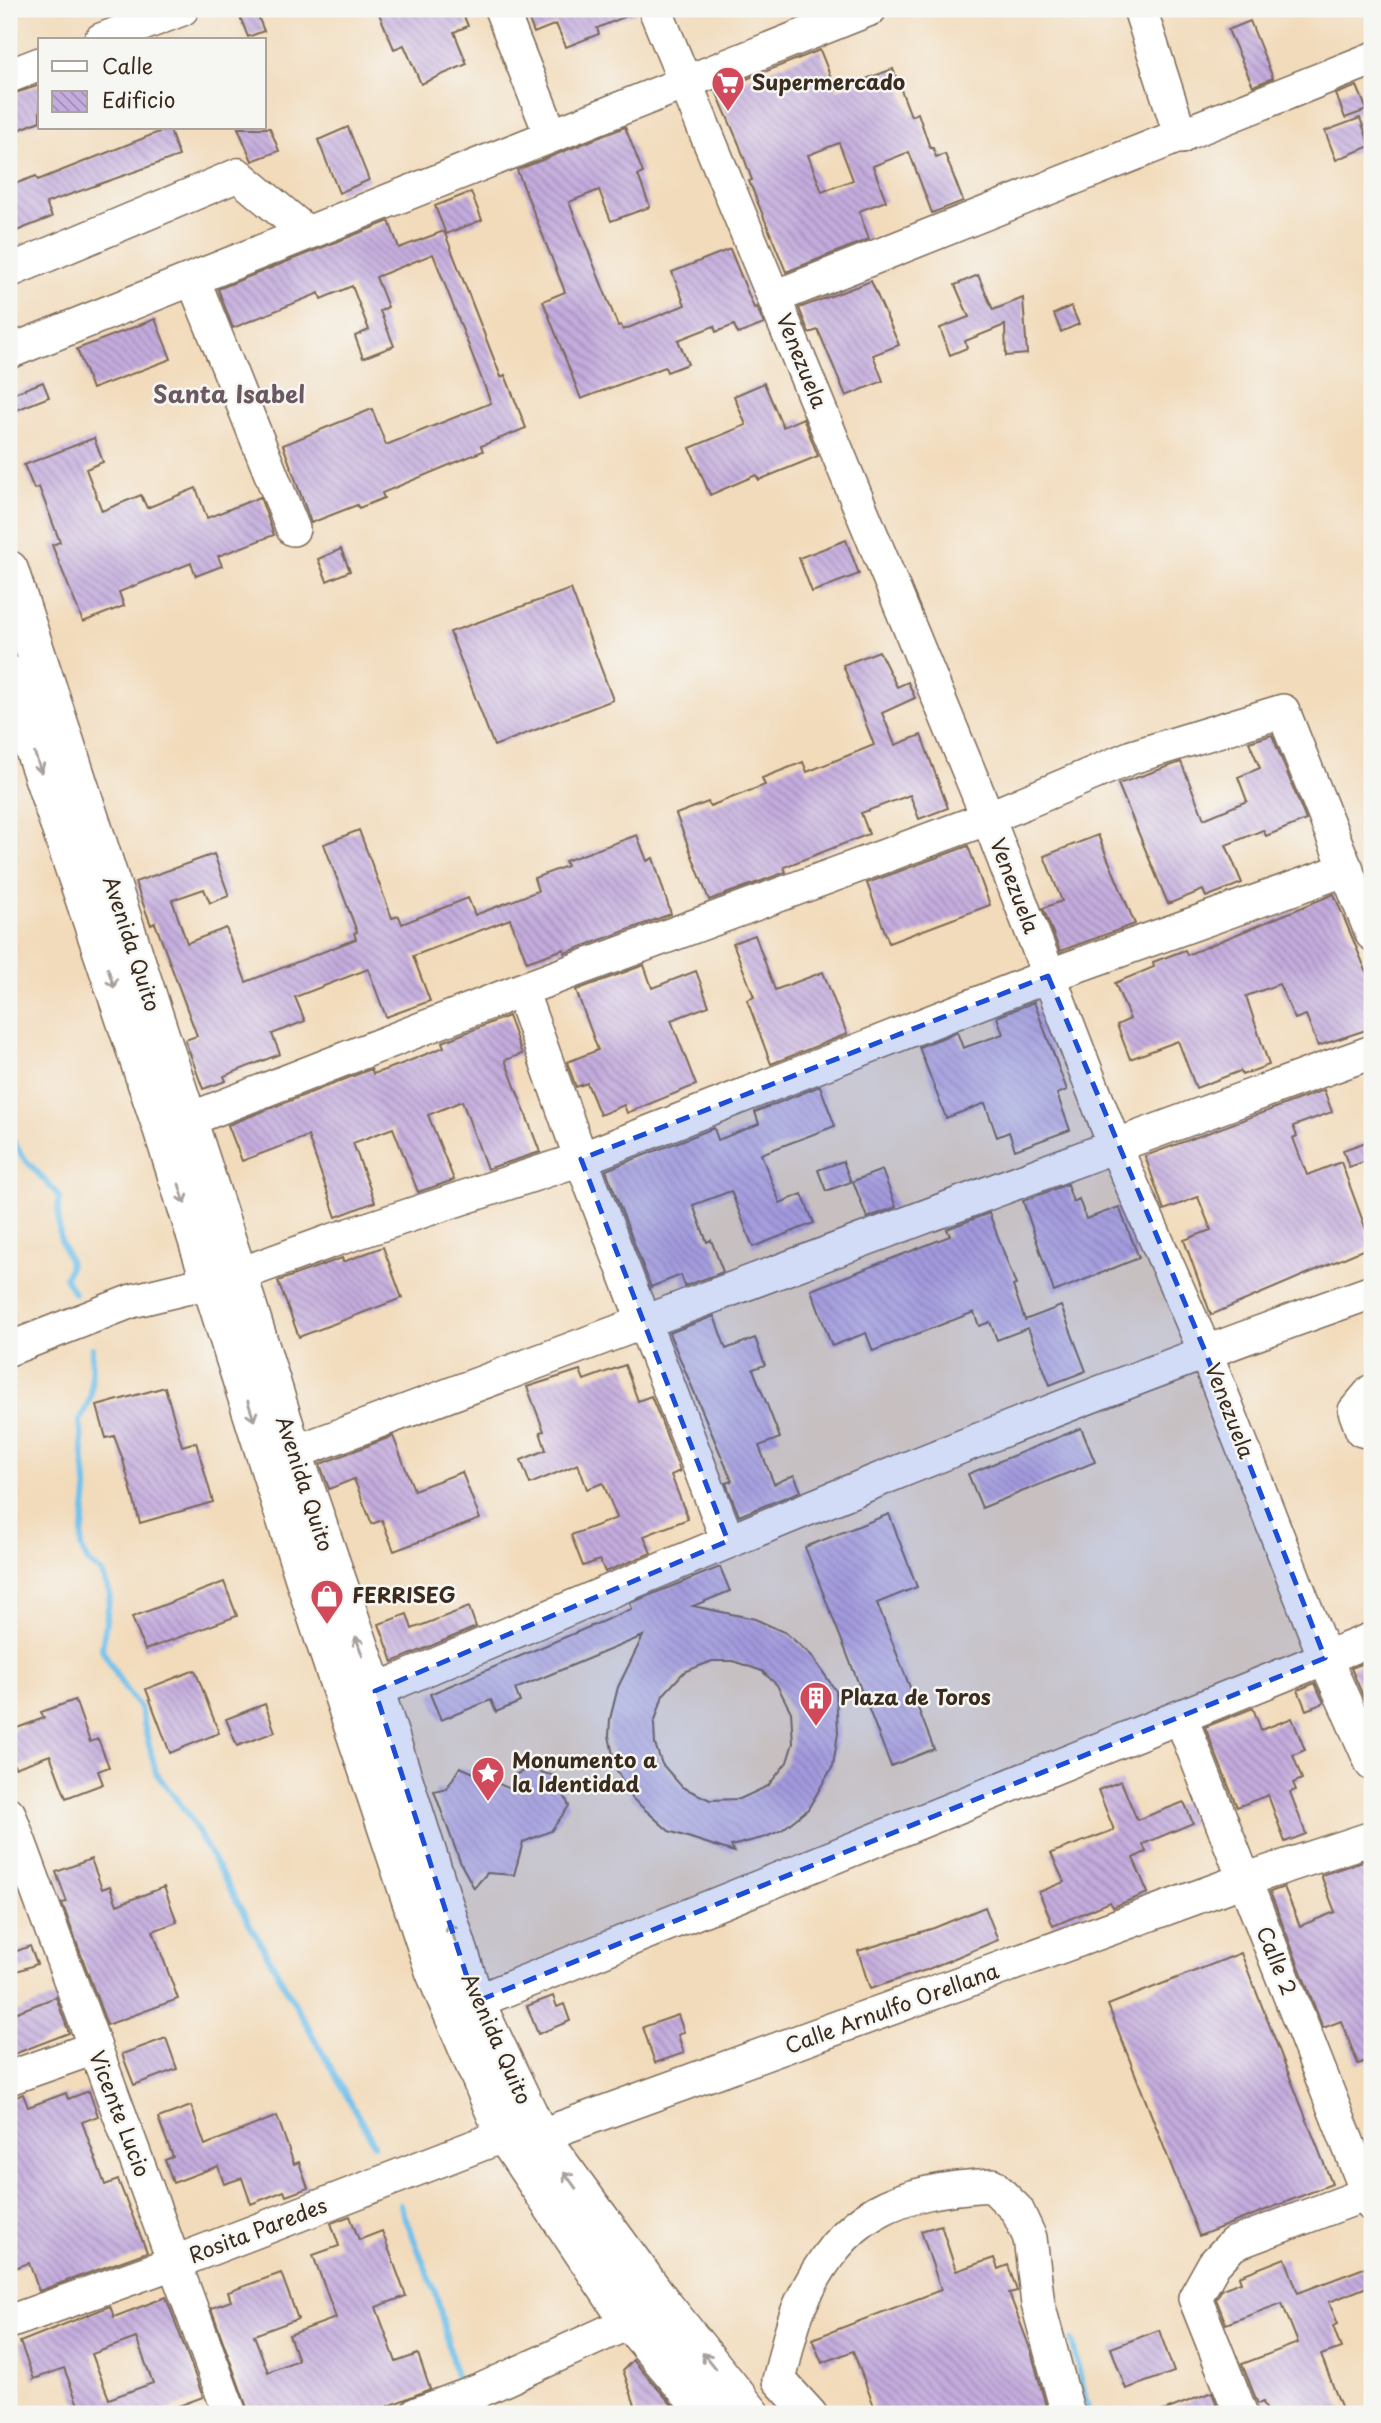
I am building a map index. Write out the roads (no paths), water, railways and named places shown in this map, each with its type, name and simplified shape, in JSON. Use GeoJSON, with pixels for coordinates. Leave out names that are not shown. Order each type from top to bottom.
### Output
{"type":"FeatureCollection","features":[{"type":"Feature","properties":{"kind":"highway","name":"Avenida Quito"},"geometry":{"type":"LineString","coordinates":[[9,570],[188,1120],[224,1278],[435,1972],[522,2135],[631,2322],[708,2414]]}},
{"type":"Feature","properties":{"kind":"highway","name":"Avenida Quito"},"geometry":{"type":"LineString","coordinates":[[9,675],[162,1128],[293,1453],[375,1691],[475,2002],[522,2135],[656,2294],[751,2414]]}},
{"type":"Feature","properties":{"kind":"street"},"geometry":{"type":"LineString","coordinates":[[106,38],[182,9]]}},
{"type":"Feature","properties":{"kind":"street"},"geometry":{"type":"LineString","coordinates":[[501,9],[551,135]]}},
{"type":"Feature","properties":{"kind":"street","name":"Venezuela"},"geometry":{"type":"LineString","coordinates":[[655,9],[988,818],[1114,1144],[1205,1351],[1325,1658],[1372,1764]]}},
{"type":"Feature","properties":{"kind":"street"},"geometry":{"type":"LineString","coordinates":[[10,346],[193,279],[870,9]]}},
{"type":"Feature","properties":{"kind":"street"},"geometry":{"type":"LineString","coordinates":[[1140,9],[1181,137]]}},
{"type":"Feature","properties":{"kind":"street"},"geometry":{"type":"LineString","coordinates":[[775,297],[1372,59]]}},
{"type":"Feature","properties":{"kind":"street"},"geometry":{"type":"LineString","coordinates":[[9,76],[38,65]]}},
{"type":"Feature","properties":{"kind":"street"},"geometry":{"type":"LineString","coordinates":[[9,271],[238,174],[307,233]]}},
{"type":"Feature","properties":{"kind":"street"},"geometry":{"type":"LineString","coordinates":[[193,279],[293,528]]}},
{"type":"Feature","properties":{"kind":"street"},"geometry":{"type":"LineString","coordinates":[[188,1120],[521,990],[988,818],[1132,757],[1283,711],[1372,934]]}},
{"type":"Feature","properties":{"kind":"street"},"geometry":{"type":"LineString","coordinates":[[9,1349],[132,1301],[224,1278],[581,1159],[1048,976],[1348,869]]}},
{"type":"Feature","properties":{"kind":"street"},"geometry":{"type":"LineString","coordinates":[[521,990],[581,1159],[728,1541]]}},
{"type":"Feature","properties":{"kind":"street"},"geometry":{"type":"LineString","coordinates":[[293,1453],[643,1324],[1114,1144],[1372,1052]]}},
{"type":"Feature","properties":{"kind":"street"},"geometry":{"type":"LineString","coordinates":[[375,1691],[728,1541],[1205,1351],[1372,1292]]}},
{"type":"Feature","properties":{"kind":"street"},"geometry":{"type":"LineString","coordinates":[[1372,1391],[1355,1411],[1362,1430],[1372,1432]]}},
{"type":"Feature","properties":{"kind":"street"},"geometry":{"type":"LineString","coordinates":[[475,2002],[1372,1639]]}},
{"type":"Feature","properties":{"kind":"street","name":"Calle 2"},"geometry":{"type":"LineString","coordinates":[[1181,1718],[1371,2197]]}},
{"type":"Feature","properties":{"kind":"street","name":"Vicente Lucio"},"geometry":{"type":"LineString","coordinates":[[10,1822],[176,2262],[230,2414]]}},
{"type":"Feature","properties":{"kind":"street","name":"Calle Arnulfo Orellana"},"geometry":{"type":"LineString","coordinates":[[522,2135],[1244,1880],[1372,1838]]}},
{"type":"Feature","properties":{"kind":"street"},"geometry":{"type":"LineString","coordinates":[[9,2078],[94,2048]]}},
{"type":"Feature","properties":{"kind":"street","name":"Rosita Paredes"},"geometry":{"type":"LineString","coordinates":[[9,2322],[522,2135]]}},
{"type":"Feature","properties":{"kind":"street"},"geometry":{"type":"LineString","coordinates":[[810,2414],[779,2380],[800,2304],[838,2240],[877,2209],[921,2193],[992,2185],[1017,2210],[1030,2238],[1038,2304],[1068,2414]]}},
{"type":"Feature","properties":{"kind":"street"},"geometry":{"type":"LineString","coordinates":[[1241,2414],[1195,2298],[1214,2264],[1233,2244],[1371,2197]]}},
{"type":"Feature","properties":{"kind":"street"},"geometry":{"type":"LineString","coordinates":[[430,2409],[479,2391],[631,2322]]}},
{"type":"Feature","properties":{"kind":"waterway"},"geometry":{"type":"LineString","coordinates":[[9,1134],[23,1157],[59,1196],[60,1236],[70,1266],[65,1277],[74,1293]]}},
{"type":"Feature","properties":{"kind":"waterway"},"geometry":{"type":"LineString","coordinates":[[92,1348],[91,1396],[80,1421],[87,1492],[81,1548],[88,1562],[102,1573],[110,1594],[102,1649],[123,1686],[140,1708],[156,1773],[187,1813],[374,2144]]}},
{"type":"Feature","properties":{"kind":"waterway"},"geometry":{"type":"LineString","coordinates":[[400,2204],[437,2297],[459,2389]]}},
{"type":"Feature","properties":{"kind":"waterway"},"geometry":{"type":"LineString","coordinates":[[1072,2340],[1089,2414]]}},
{"type":"Feature","properties":{"kind":"place","name":"Supermercado"},"geometry":{"type":"Point","coordinates":[728,113]}},
{"type":"Feature","properties":{"kind":"place","name":"FERRISEG"},"geometry":{"type":"Point","coordinates":[327,1626]}},
{"type":"Feature","properties":{"kind":"place","name":"Plaza de Toros"},"geometry":{"type":"Point","coordinates":[816,1728]}},
{"type":"Feature","properties":{"kind":"place","name":"Monumento a la Identidad"},"geometry":{"type":"Point","coordinates":[488,1803]}},
{"type":"Feature","properties":{"kind":"district","name":"Santa Isabel"},"geometry":{"type":"Point","coordinates":[229,395]}}]}
